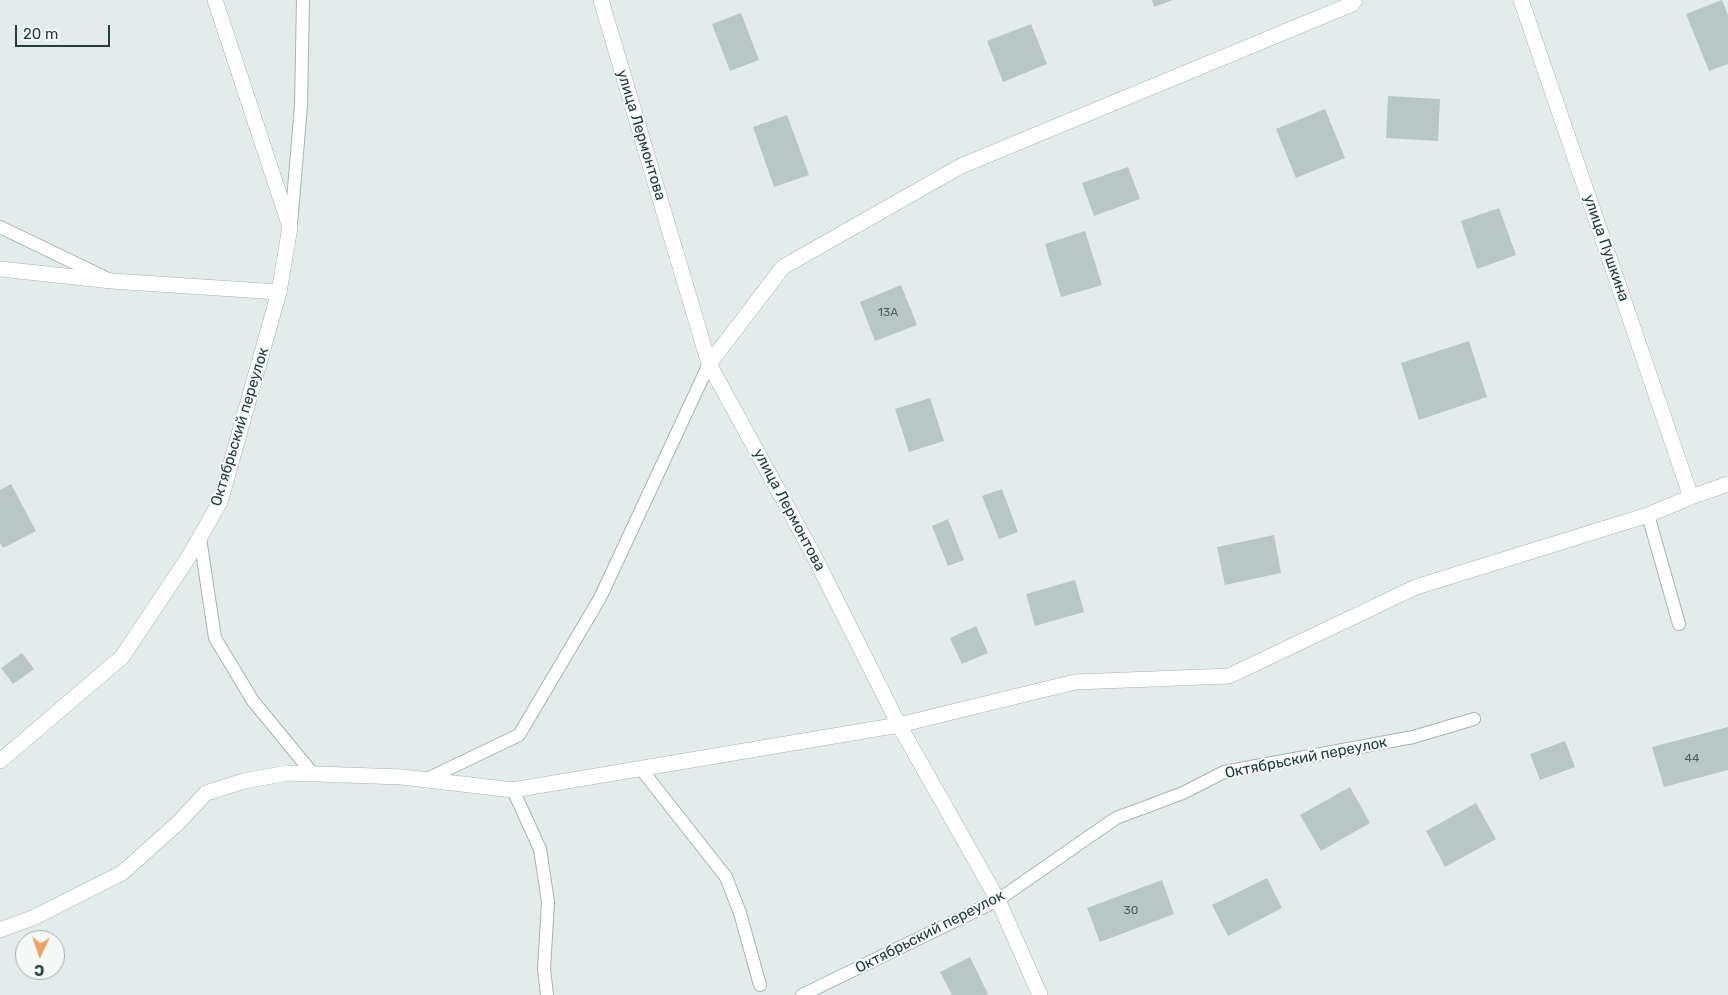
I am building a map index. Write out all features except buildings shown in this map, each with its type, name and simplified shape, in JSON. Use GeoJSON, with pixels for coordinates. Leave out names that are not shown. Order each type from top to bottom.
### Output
{"type":"FeatureCollection","features":[{"type":"Feature","properties":{"kind":"street"},"geometry":{"type":"LineString","coordinates":[[214,0],[290,227]]}},
{"type":"Feature","properties":{"kind":"street","name":"улица Лермонтова"},"geometry":{"type":"LineString","coordinates":[[601,0],[710,364],[813,554],[899,725],[998,900],[1040,995]]}},
{"type":"Feature","properties":{"kind":"street"},"geometry":{"type":"LineString","coordinates":[[710,364],[783,267],[961,166],[1352,4],[1355,0]]}},
{"type":"Feature","properties":{"kind":"street","name":"улица Пушкина"},"geometry":{"type":"LineString","coordinates":[[1521,0],[1691,497]]}},
{"type":"Feature","properties":{"kind":"street","name":"Октябрьский переулок"},"geometry":{"type":"LineString","coordinates":[[0,761],[122,657],[200,538],[220,502],[279,292],[290,227]]}},
{"type":"Feature","properties":{"kind":"street"},"geometry":{"type":"LineString","coordinates":[[0,269],[112,281],[279,292]]}},
{"type":"Feature","properties":{"kind":"street"},"geometry":{"type":"LineString","coordinates":[[0,930],[35,917],[122,873],[178,823],[206,793],[244,782],[288,773],[402,777],[513,790],[899,725],[1075,682],[1229,676],[1416,587],[1648,515],[1728,484]]}},
{"type":"Feature","properties":{"kind":"lane"},"geometry":{"type":"LineString","coordinates":[[290,227],[301,106],[303,0]]}},
{"type":"Feature","properties":{"kind":"lane"},"geometry":{"type":"LineString","coordinates":[[0,226],[112,281]]}},
{"type":"Feature","properties":{"kind":"lane"},"geometry":{"type":"LineString","coordinates":[[425,780],[519,735],[600,598],[710,364]]}},
{"type":"Feature","properties":{"kind":"lane"},"geometry":{"type":"LineString","coordinates":[[1648,515],[1679,624]]}},
{"type":"Feature","properties":{"kind":"lane"},"geometry":{"type":"LineString","coordinates":[[200,538],[216,638],[253,702],[313,774]]}},
{"type":"Feature","properties":{"kind":"lane","name":"Октябрьский переулок"},"geometry":{"type":"LineString","coordinates":[[802,995],[998,900],[1116,818],[1183,793],[1224,772],[1414,736],[1474,719]]}},
{"type":"Feature","properties":{"kind":"lane"},"geometry":{"type":"LineString","coordinates":[[641,769],[726,877],[740,913],[760,985]]}},
{"type":"Feature","properties":{"kind":"lane"},"geometry":{"type":"LineString","coordinates":[[513,790],[540,848],[548,902],[544,969],[547,995]]}}]}
